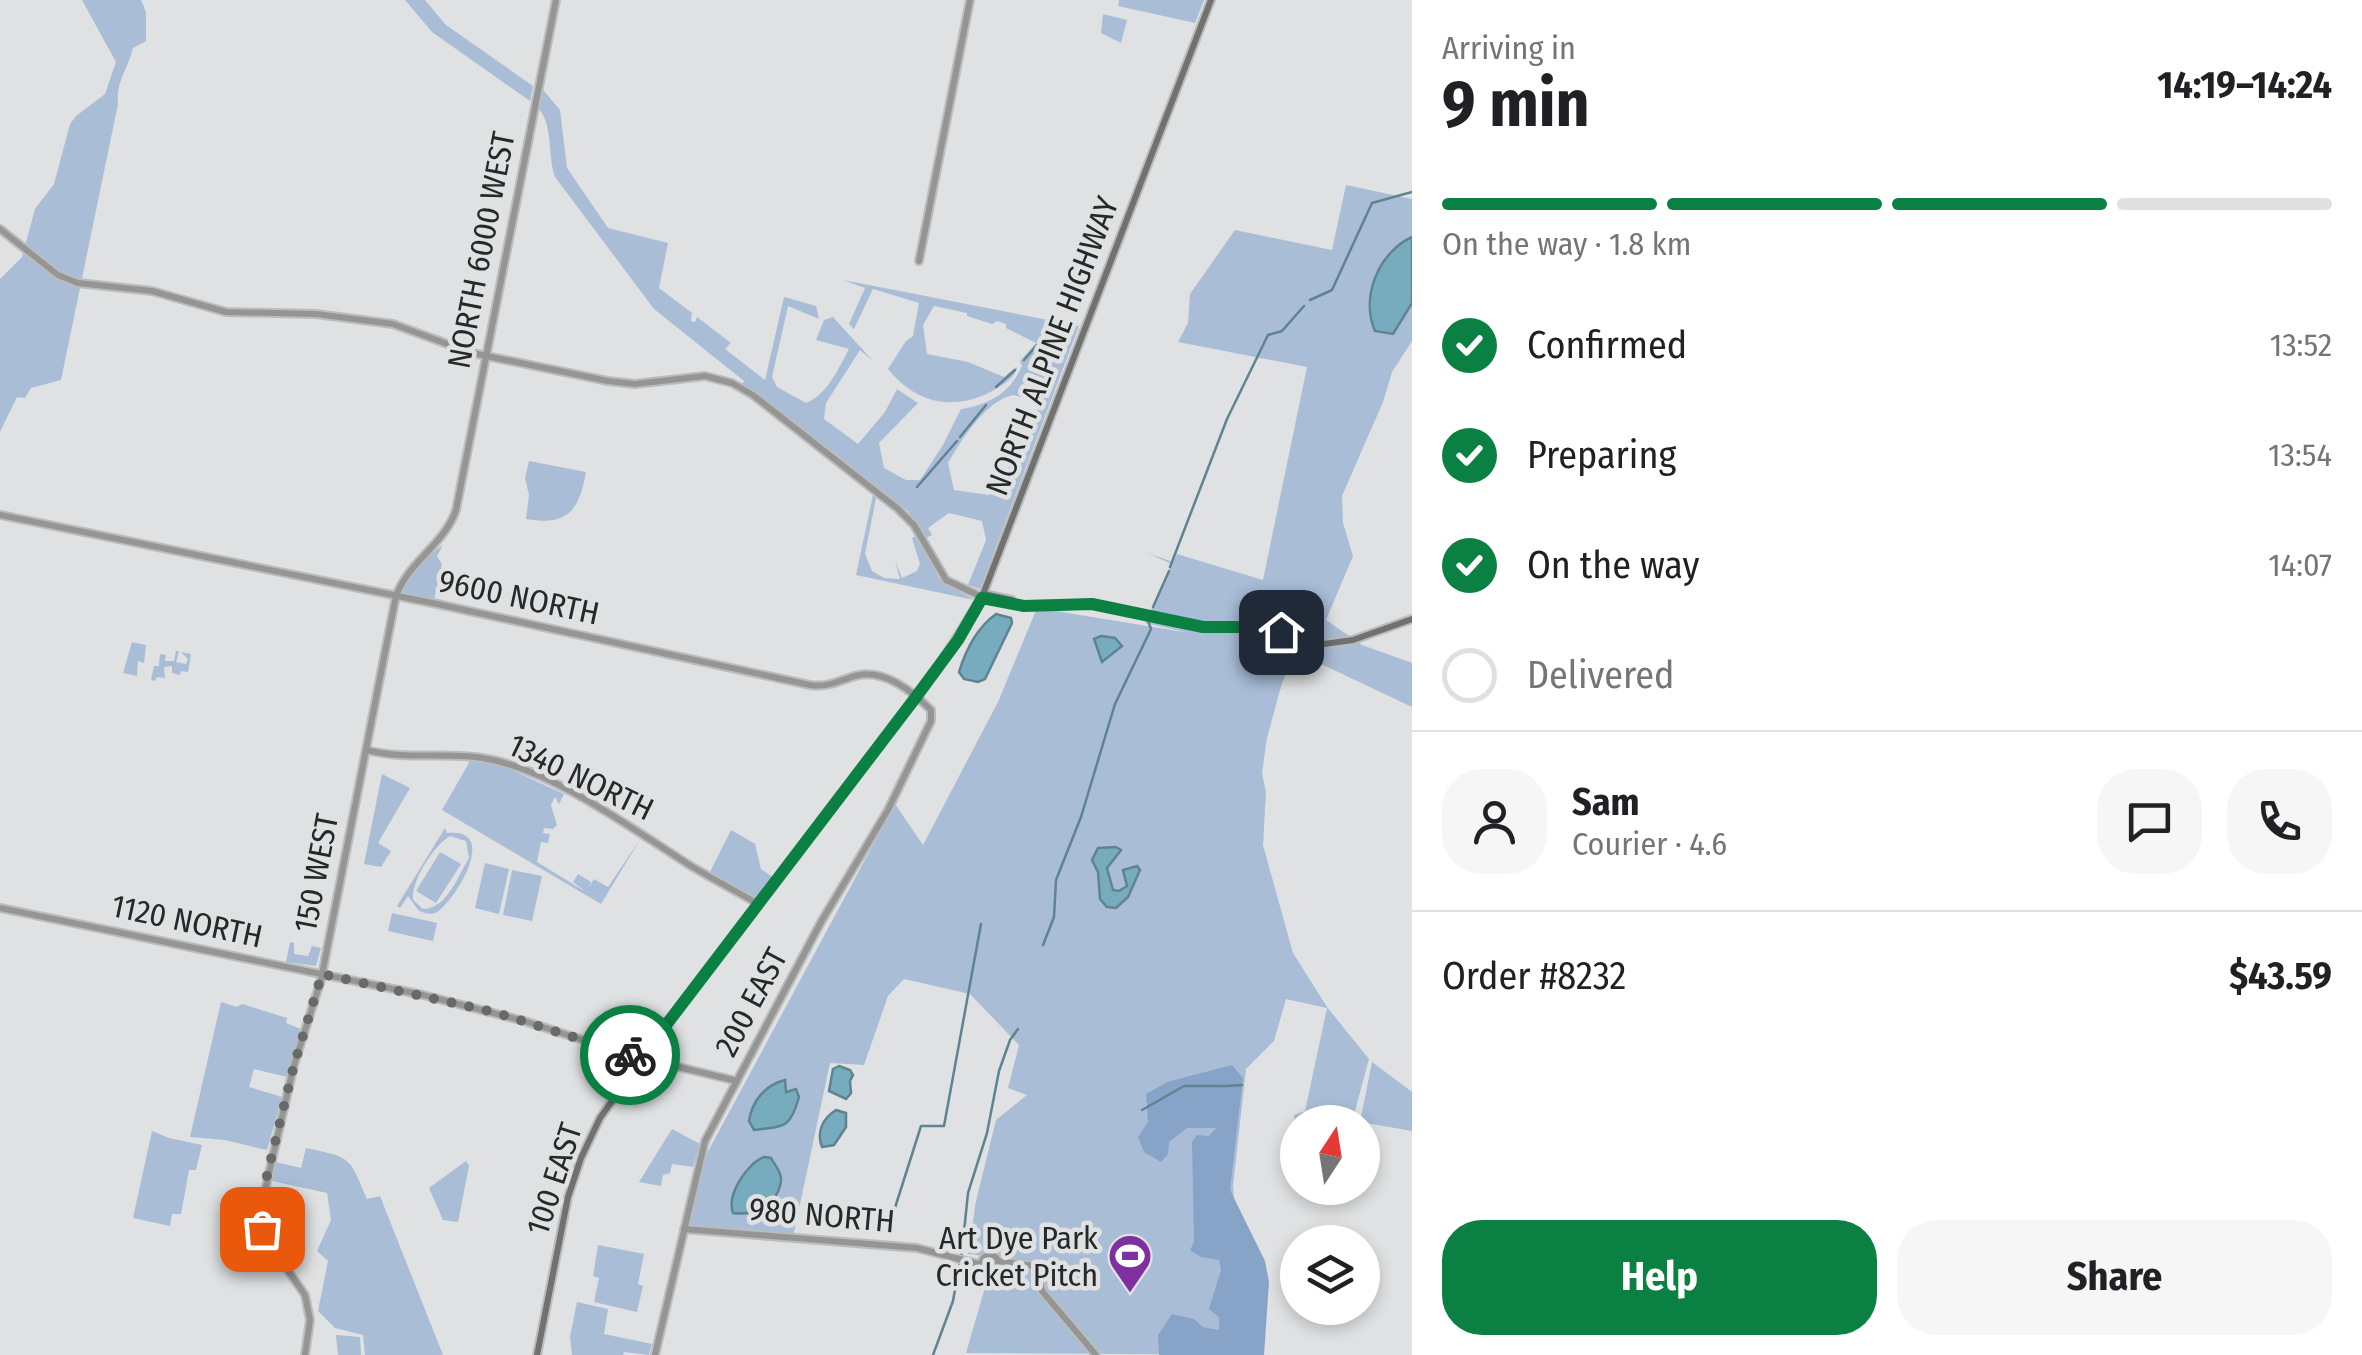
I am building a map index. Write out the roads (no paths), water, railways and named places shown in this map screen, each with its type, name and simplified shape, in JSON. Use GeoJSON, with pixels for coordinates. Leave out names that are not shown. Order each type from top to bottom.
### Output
{"type":"FeatureCollection","features":[{"type":"Feature","properties":{"kind":"main road","name":"NORTH ALPINE HIGHWAY"},"geometry":{"type":"LineString","coordinates":[[915,698],[958,640],[983,597],[1211,0]]}},
{"type":"Feature","properties":{"kind":"main road"},"geometry":{"type":"LineString","coordinates":[[983,597],[1022,602],[1095,601],[1206,624],[1262,624],[1325,641],[1354,637],[1412,617]]}},
{"type":"Feature","properties":{"kind":"main road","name":"100 EAST"},"geometry":{"type":"LineString","coordinates":[[537,1355],[564,1212],[575,1174],[600,1118],[641,1058],[915,698]]}},
{"type":"Feature","properties":{"kind":"street","name":"NORTH 6000 WEST"},"geometry":{"type":"LineString","coordinates":[[396,596],[406,574],[443,536],[456,510],[556,0]]}},
{"type":"Feature","properties":{"kind":"street"},"geometry":{"type":"LineString","coordinates":[[919,261],[970,0]]}},
{"type":"Feature","properties":{"kind":"street"},"geometry":{"type":"LineString","coordinates":[[0,229],[58,275],[88,284],[152,291],[226,312],[310,314],[405,327],[460,350],[628,384],[696,376],[741,387],[910,519],[946,580],[983,597]]}},
{"type":"Feature","properties":{"kind":"street","name":"9600 NORTH"},"geometry":{"type":"LineString","coordinates":[[0,515],[818,686],[862,675],[885,678],[915,698]]}},
{"type":"Feature","properties":{"kind":"street","name":"150 WEST"},"geometry":{"type":"LineString","coordinates":[[305,1355],[309,1307],[296,1279],[267,1240],[260,1205],[294,1065],[322,974],[396,596]]}},
{"type":"Feature","properties":{"kind":"street","name":"200 EAST"},"geometry":{"type":"LineString","coordinates":[[655,1355],[703,1148],[831,905],[888,810],[929,725],[931,710],[915,698]]}},
{"type":"Feature","properties":{"kind":"street","name":"1340 NORTH"},"geometry":{"type":"LineString","coordinates":[[366,750],[401,758],[483,758],[512,766],[570,793],[758,904]]}},
{"type":"Feature","properties":{"kind":"street","name":"1120 NORTH"},"geometry":{"type":"LineString","coordinates":[[0,908],[495,1008],[641,1058],[737,1081]]}},
{"type":"Feature","properties":{"kind":"street","name":"980 NORTH"},"geometry":{"type":"LineString","coordinates":[[684,1228],[917,1248],[983,1262]]}},
{"type":"Feature","properties":{"kind":"street"},"geometry":{"type":"LineString","coordinates":[[998,1264],[990,1271],[983,1262],[991,1255],[998,1264],[1041,1274],[1053,1301],[1096,1355]]}},
{"type":"Feature","properties":{"kind":"waterway"},"geometry":{"type":"LineString","coordinates":[[1310,300],[1332,290],[1372,203],[1412,192]]}},
{"type":"Feature","properties":{"kind":"waterway"},"geometry":{"type":"LineString","coordinates":[[1170,567],[1227,419],[1268,335],[1282,331],[1304,306]]}},
{"type":"Feature","properties":{"kind":"waterway"},"geometry":{"type":"LineString","coordinates":[[1024,360],[1053,321]]}},
{"type":"Feature","properties":{"kind":"waterway"},"geometry":{"type":"LineString","coordinates":[[996,387],[1015,370]]}},
{"type":"Feature","properties":{"kind":"waterway"},"geometry":{"type":"LineString","coordinates":[[960,437],[986,405]]}},
{"type":"Feature","properties":{"kind":"waterway"},"geometry":{"type":"LineString","coordinates":[[917,487],[957,441]]}},
{"type":"Feature","properties":{"kind":"waterway"},"geometry":{"type":"LineString","coordinates":[[1153,607],[1169,571]]}},
{"type":"Feature","properties":{"kind":"waterway"},"geometry":{"type":"LineString","coordinates":[[1043,945],[1054,917],[1056,880],[1081,817],[1115,704],[1151,629],[1148,621]]}},
{"type":"Feature","properties":{"kind":"waterway"},"geometry":{"type":"LineString","coordinates":[[893,1214],[921,1126],[944,1126],[981,924]]}},
{"type":"Feature","properties":{"kind":"waterway"},"geometry":{"type":"LineString","coordinates":[[933,1355],[953,1301],[968,1193],[987,1133],[999,1071],[1018,1029]]}},
{"type":"Feature","properties":{"kind":"waterway"},"geometry":{"type":"LineString","coordinates":[[1225,1086],[1242,1085]]}},
{"type":"Feature","properties":{"kind":"waterway"},"geometry":{"type":"LineString","coordinates":[[1142,1110],[1184,1086],[1223,1086]]}},
{"type":"Feature","properties":{"kind":"place","name":"Art Dye Park Cricket Pitch"},"geometry":{"type":"Point","coordinates":[1130,1294]}}]}
